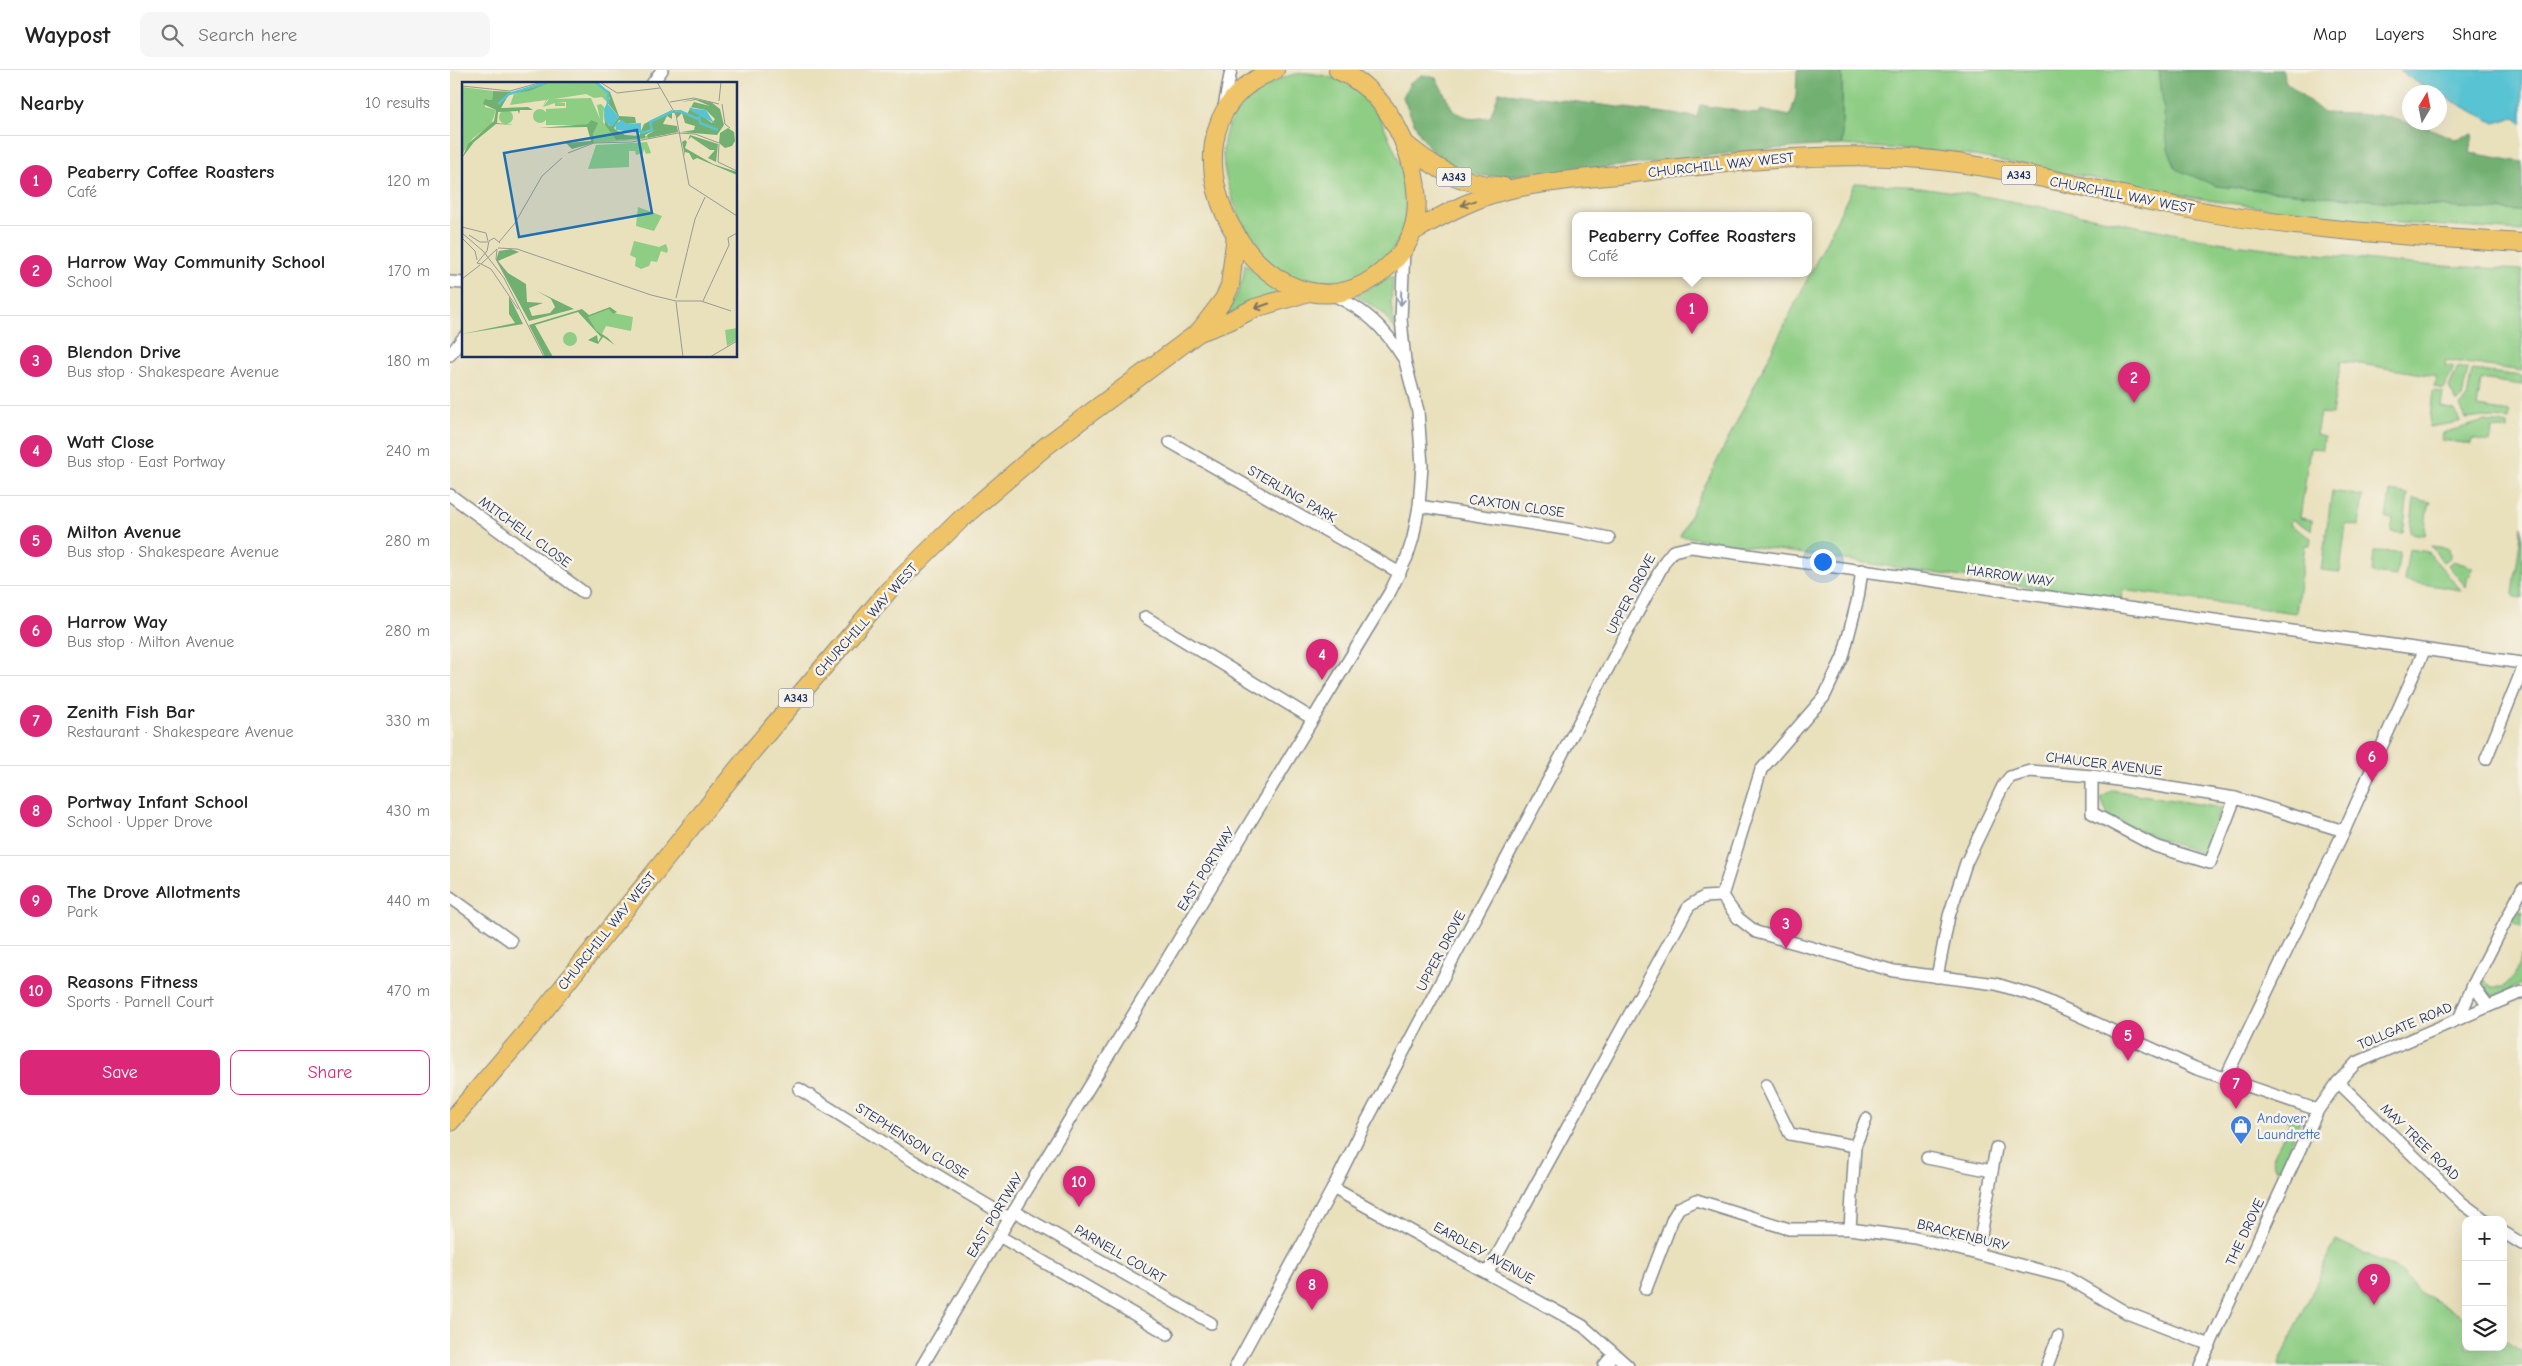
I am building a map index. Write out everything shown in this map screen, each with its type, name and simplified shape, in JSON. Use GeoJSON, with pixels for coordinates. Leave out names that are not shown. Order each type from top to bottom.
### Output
{"type":"FeatureCollection","features":[{"type":"Feature","properties":{"kind":"main road","name":"CHURCHILL WAY WEST"},"geometry":{"type":"LineString","coordinates":[[1274,70],[1256,79],[1242,90],[1223,112],[1214,134],[1211,158],[1218,190],[1236,234],[1249,255],[1269,275],[1309,292],[1331,294],[1344,291],[1375,276],[1404,249],[1412,232],[1416,210],[1416,192],[1404,142],[1378,97],[1357,79],[1338,70]]}},
{"type":"Feature","properties":{"kind":"main road","name":"CHURCHILL WAY WEST"},"geometry":{"type":"LineString","coordinates":[[1404,142],[1432,164],[1462,180],[1480,185],[1514,188],[1739,161],[1830,156],[1923,160],[2000,171],[2222,215],[2410,237],[2522,243]]}},
{"type":"Feature","properties":{"kind":"main road","name":"CHURCHILL WAY WEST"},"geometry":{"type":"LineString","coordinates":[[1412,232],[1453,209],[1514,188]]}},
{"type":"Feature","properties":{"kind":"main road","name":"CHURCHILL WAY WEST"},"geometry":{"type":"LineString","coordinates":[[450,1122],[530,1028],[778,720],[889,590],[962,518],[1046,446],[1199,332],[1224,299],[1230,286],[1236,234]]}},
{"type":"Feature","properties":{"kind":"main road","name":"CHURCHILL WAY WEST"},"geometry":{"type":"LineString","coordinates":[[1199,332],[1230,321],[1255,308],[1309,292]]}},
{"type":"Feature","properties":{"kind":"street"},"geometry":{"type":"LineString","coordinates":[[653,82],[662,70]]}},
{"type":"Feature","properties":{"kind":"street"},"geometry":{"type":"LineString","coordinates":[[1223,112],[1232,70]]}},
{"type":"Feature","properties":{"kind":"street"},"geometry":{"type":"LineString","coordinates":[[1404,249],[1401,304],[1405,360]]}},
{"type":"Feature","properties":{"kind":"street"},"geometry":{"type":"LineString","coordinates":[[1331,294],[1355,306],[1376,322],[1405,360]]}},
{"type":"Feature","properties":{"kind":"street"},"geometry":{"type":"LineString","coordinates":[[450,356],[462,340]]}},
{"type":"Feature","properties":{"kind":"street","name":"EAST PORTWAY"},"geometry":{"type":"LineString","coordinates":[[922,1366],[999,1236],[1247,831],[1390,592],[1400,572],[1413,538],[1419,506],[1421,437],[1418,411],[1405,360]]}},
{"type":"Feature","properties":{"kind":"street","name":"STERLING PARK"},"geometry":{"type":"LineString","coordinates":[[1170,442],[1400,572]]}},
{"type":"Feature","properties":{"kind":"street","name":"MITCHELL CLOSE"},"geometry":{"type":"LineString","coordinates":[[450,496],[583,592]]}},
{"type":"Feature","properties":{"kind":"street","name":"CAXTON CLOSE"},"geometry":{"type":"LineString","coordinates":[[1419,506],[1571,530],[1609,538]]}},
{"type":"Feature","properties":{"kind":"street","name":"HARROW WAY"},"geometry":{"type":"LineString","coordinates":[[1672,551],[1691,547],[2424,651],[2522,663]]}},
{"type":"Feature","properties":{"kind":"street","name":"UPPER DROVE"},"geometry":{"type":"LineString","coordinates":[[1236,1366],[1334,1188],[1364,1126],[1672,551]]}},
{"type":"Feature","properties":{"kind":"street"},"geometry":{"type":"LineString","coordinates":[[1722,896],[1761,770],[1824,697],[1843,657],[1858,598],[1862,570]]}},
{"type":"Feature","properties":{"kind":"street"},"geometry":{"type":"LineString","coordinates":[[1145,617],[1313,719]]}},
{"type":"Feature","properties":{"kind":"street"},"geometry":{"type":"LineString","coordinates":[[2226,1077],[2344,830],[2424,651]]}},
{"type":"Feature","properties":{"kind":"street"},"geometry":{"type":"LineString","coordinates":[[2486,759],[2522,670]]}},
{"type":"Feature","properties":{"kind":"street","name":"CHAUCER AVENUE"},"geometry":{"type":"LineString","coordinates":[[1937,977],[1949,916],[1966,862],[1977,837],[2010,777],[2030,771],[2092,776],[2235,798],[2344,830]]}},
{"type":"Feature","properties":{"kind":"street"},"geometry":{"type":"LineString","coordinates":[[2092,776],[2092,813],[2156,846],[2210,863],[2235,798]]}},
{"type":"Feature","properties":{"kind":"street"},"geometry":{"type":"LineString","coordinates":[[2459,1019],[2473,985],[2522,889]]}},
{"type":"Feature","properties":{"kind":"street"},"geometry":{"type":"LineString","coordinates":[[1722,896],[1738,918],[1756,932],[1894,971],[1996,984],[2036,996],[2195,1068],[2226,1077],[2318,1110]]}},
{"type":"Feature","properties":{"kind":"street"},"geometry":{"type":"LineString","coordinates":[[1488,1272],[1689,906],[1704,897],[1722,896]]}},
{"type":"Feature","properties":{"kind":"street"},"geometry":{"type":"LineString","coordinates":[[450,897],[511,942]]}},
{"type":"Feature","properties":{"kind":"street"},"geometry":{"type":"LineString","coordinates":[[2473,985],[2488,1006]]}},
{"type":"Feature","properties":{"kind":"street","name":"TOLLGATE ROAD"},"geometry":{"type":"LineString","coordinates":[[2318,1110],[2338,1082],[2356,1063],[2522,992]]}},
{"type":"Feature","properties":{"kind":"street","name":"MAY TREE ROAD"},"geometry":{"type":"LineString","coordinates":[[2338,1082],[2462,1203],[2480,1216]]}},
{"type":"Feature","properties":{"kind":"street"},"geometry":{"type":"LineString","coordinates":[[1766,1085],[1790,1134],[1855,1146]]}},
{"type":"Feature","properties":{"kind":"street","name":"STEPHENSON CLOSE"},"geometry":{"type":"LineString","coordinates":[[799,1089],[910,1159],[1012,1215]]}},
{"type":"Feature","properties":{"kind":"street","name":"THE DROVE"},"geometry":{"type":"LineString","coordinates":[[2200,1366],[2318,1110]]}},
{"type":"Feature","properties":{"kind":"street"},"geometry":{"type":"LineString","coordinates":[[1850,1230],[1855,1146],[1866,1119]]}},
{"type":"Feature","properties":{"kind":"street"},"geometry":{"type":"LineString","coordinates":[[1978,1254],[1996,1148]]}},
{"type":"Feature","properties":{"kind":"street"},"geometry":{"type":"LineString","coordinates":[[1927,1158],[1992,1171]]}},
{"type":"Feature","properties":{"kind":"street","name":"EARDLEY AVENUE"},"geometry":{"type":"LineString","coordinates":[[1334,1188],[1583,1326],[1613,1355],[1628,1366]]}},
{"type":"Feature","properties":{"kind":"street","name":"BRACKENBURY"},"geometry":{"type":"LineString","coordinates":[[1646,1289],[1673,1218],[1679,1208],[1696,1200],[1789,1228],[1850,1230],[1916,1238],[2066,1277],[2126,1313],[2210,1345]]}},
{"type":"Feature","properties":{"kind":"street","name":"PARNELL COURT"},"geometry":{"type":"LineString","coordinates":[[1012,1215],[1211,1323]]}},
{"type":"Feature","properties":{"kind":"street"},"geometry":{"type":"LineString","coordinates":[[2507,1235],[2522,1244]]}},
{"type":"Feature","properties":{"kind":"street"},"geometry":{"type":"LineString","coordinates":[[999,1236],[1168,1334]]}},
{"type":"Feature","properties":{"kind":"street"},"geometry":{"type":"LineString","coordinates":[[2047,1366],[2058,1337]]}},
{"type":"Feature","properties":{"kind":"street"},"geometry":{"type":"LineString","coordinates":[[1604,1366],[1613,1355]]}},
{"type":"Feature","properties":{"kind":"green space"},"geometry":{"type":"Polygon","coordinates":[[[1797,70],[1842,70],[1842,145],[1766,150],[1616,167],[1481,176],[1462,171],[1450,165],[1431,150],[1418,131],[1403,97],[1410,83],[1422,75],[1436,78],[1454,112],[1472,119],[1490,117],[1499,92],[1697,117],[1700,105],[1758,114],[1760,110],[1790,116],[1796,96],[1797,70]]]}},
{"type":"Feature","properties":{"kind":"green space"},"geometry":{"type":"Polygon","coordinates":[[[1842,70],[2160,70],[2216,186],[2460,208],[2522,211],[2522,231],[2356,220],[2214,201],[1958,153],[1842,145],[1842,70]]]}},
{"type":"Feature","properties":{"kind":"green space"},"geometry":{"type":"Polygon","coordinates":[[[2159,70],[2282,70],[2286,82],[2324,113],[2379,115],[2402,121],[2402,130],[2433,130],[2455,139],[2473,134],[2470,153],[2522,162],[2522,211],[2460,208],[2216,186],[2176,169],[2168,149],[2159,70]]]}},
{"type":"Feature","properties":{"kind":"green space"},"geometry":{"type":"Polygon","coordinates":[[[1306,73],[1327,76],[1347,83],[1369,101],[1380,119],[1401,166],[1408,193],[1406,220],[1402,234],[1391,252],[1354,277],[1331,283],[1306,282],[1294,278],[1283,273],[1267,261],[1248,235],[1238,213],[1226,179],[1224,163],[1223,147],[1226,132],[1232,118],[1243,105],[1275,81],[1292,75],[1306,73]]]}},
{"type":"Feature","properties":{"kind":"green space"},"geometry":{"type":"Polygon","coordinates":[[[1855,183],[1920,187],[1995,198],[2218,242],[2408,264],[2522,270],[2522,371],[2446,360],[2445,365],[2454,367],[2444,389],[2434,387],[2436,376],[2341,361],[2332,414],[2320,413],[2316,435],[2324,437],[2323,449],[2310,448],[2300,518],[2312,520],[2311,530],[2291,519],[2290,525],[2311,538],[2310,545],[2305,545],[2296,613],[2122,590],[2121,600],[1680,536],[1808,277],[1812,277],[1812,270],[1855,183]]]}},
{"type":"Feature","properties":{"kind":"green space"},"geometry":{"type":"Polygon","coordinates":[[[1245,263],[1259,277],[1280,291],[1224,316],[1236,297],[1243,278],[1245,263]]]}},
{"type":"Feature","properties":{"kind":"green space"},"geometry":{"type":"Polygon","coordinates":[[[1393,277],[1391,304],[1395,326],[1392,326],[1382,312],[1356,295],[1393,277]]]}},
{"type":"Feature","properties":{"kind":"green space"},"geometry":{"type":"Polygon","coordinates":[[[2458,367],[2468,369],[2462,397],[2457,403],[2449,387],[2458,367]]]}},
{"type":"Feature","properties":{"kind":"green space"},"geometry":{"type":"Polygon","coordinates":[[[2472,370],[2522,376],[2522,385],[2481,379],[2477,407],[2510,412],[2509,420],[2485,417],[2466,419],[2460,406],[2467,399],[2472,370]]]}},
{"type":"Feature","properties":{"kind":"green space"},"geometry":{"type":"Polygon","coordinates":[[[2433,391],[2443,392],[2441,407],[2455,410],[2460,422],[2429,427],[2433,391]]]}},
{"type":"Feature","properties":{"kind":"green space"},"geometry":{"type":"Polygon","coordinates":[[[2485,421],[2508,425],[2508,430],[2492,428],[2490,442],[2472,439],[2471,444],[2441,440],[2443,433],[2485,421]]]}},
{"type":"Feature","properties":{"kind":"green space"},"geometry":{"type":"Polygon","coordinates":[[[2332,491],[2363,496],[2359,526],[2346,524],[2340,572],[2321,570],[2332,491]]]}},
{"type":"Feature","properties":{"kind":"green space"},"geometry":{"type":"Polygon","coordinates":[[[2390,491],[2408,494],[2403,533],[2391,532],[2393,519],[2386,518],[2390,491]]]}},
{"type":"Feature","properties":{"kind":"green space"},"geometry":{"type":"Polygon","coordinates":[[[2414,499],[2431,502],[2427,514],[2425,535],[2410,533],[2414,499]]]}},
{"type":"Feature","properties":{"kind":"green space"},"geometry":{"type":"Polygon","coordinates":[[[2522,526],[2522,598],[2515,597],[2513,594],[2522,526]]]}},
{"type":"Feature","properties":{"kind":"green space"},"geometry":{"type":"Polygon","coordinates":[[[2431,546],[2449,548],[2450,557],[2443,562],[2431,546]]]}},
{"type":"Feature","properties":{"kind":"green space"},"geometry":{"type":"Polygon","coordinates":[[[2409,549],[2428,552],[2461,590],[2404,581],[2409,549]]]}},
{"type":"Feature","properties":{"kind":"green space"},"geometry":{"type":"Polygon","coordinates":[[[2374,551],[2400,552],[2396,576],[2372,573],[2374,551]]]}},
{"type":"Feature","properties":{"kind":"green space"},"geometry":{"type":"Polygon","coordinates":[[[2453,561],[2472,567],[2471,576],[2468,576],[2466,587],[2448,565],[2453,561]]]}},
{"type":"Feature","properties":{"kind":"green space"},"geometry":{"type":"Polygon","coordinates":[[[2112,790],[2221,808],[2204,854],[2155,837],[2108,816],[2101,799],[2112,790]]]}},
{"type":"Feature","properties":{"kind":"green space"},"geometry":{"type":"Polygon","coordinates":[[[2515,909],[2522,912],[2522,927],[2510,920],[2515,909]]]}},
{"type":"Feature","properties":{"kind":"green space"},"geometry":{"type":"Polygon","coordinates":[[[2522,955],[2522,984],[2495,996],[2486,994],[2480,986],[2481,978],[2492,987],[2503,987],[2514,977],[2522,955]]]}},
{"type":"Feature","properties":{"kind":"green space"},"geometry":{"type":"Polygon","coordinates":[[[2285,1112],[2295,1113],[2300,1121],[2281,1167],[2276,1169],[2272,1160],[2290,1122],[2281,1117],[2285,1112]]]}},
{"type":"Feature","properties":{"kind":"green space"},"geometry":{"type":"Polygon","coordinates":[[[2336,1240],[2401,1271],[2419,1292],[2462,1316],[2462,1351],[2507,1351],[2507,1341],[2522,1350],[2522,1366],[2278,1366],[2336,1240]]]}},
{"type":"Feature","properties":{"kind":"water"},"geometry":{"type":"Polygon","coordinates":[[[2399,70],[2522,70],[2522,123],[2515,117],[2495,123],[2447,98],[2447,85],[2422,85],[2399,70]]]}},
{"type":"Feature","properties":{"kind":"place","name":"Peaberry Coffee Roasters"},"geometry":{"type":"Point","coordinates":[1692,334]}},
{"type":"Feature","properties":{"kind":"place","name":"Harrow Way Community School"},"geometry":{"type":"Point","coordinates":[2134,403]}},
{"type":"Feature","properties":{"kind":"place","name":"Watt Close"},"geometry":{"type":"Point","coordinates":[1322,680]}},
{"type":"Feature","properties":{"kind":"place","name":"Harrow Way"},"geometry":{"type":"Point","coordinates":[2372,782]}},
{"type":"Feature","properties":{"kind":"place","name":"Blendon Drive"},"geometry":{"type":"Point","coordinates":[1786,949]}},
{"type":"Feature","properties":{"kind":"place","name":"Milton Avenue"},"geometry":{"type":"Point","coordinates":[2128,1061]}},
{"type":"Feature","properties":{"kind":"place","name":"Zenith Fish Bar"},"geometry":{"type":"Point","coordinates":[2236,1109]}},
{"type":"Feature","properties":{"kind":"place","name":"Andover Laundrette"},"geometry":{"type":"Point","coordinates":[2241,1145]}},
{"type":"Feature","properties":{"kind":"place","name":"Reasons Fitness"},"geometry":{"type":"Point","coordinates":[1079,1207]}},
{"type":"Feature","properties":{"kind":"place","name":"The Drove Allotments"},"geometry":{"type":"Point","coordinates":[2374,1305]}},
{"type":"Feature","properties":{"kind":"place","name":"Portway Infant School"},"geometry":{"type":"Point","coordinates":[1312,1310]}}]}
